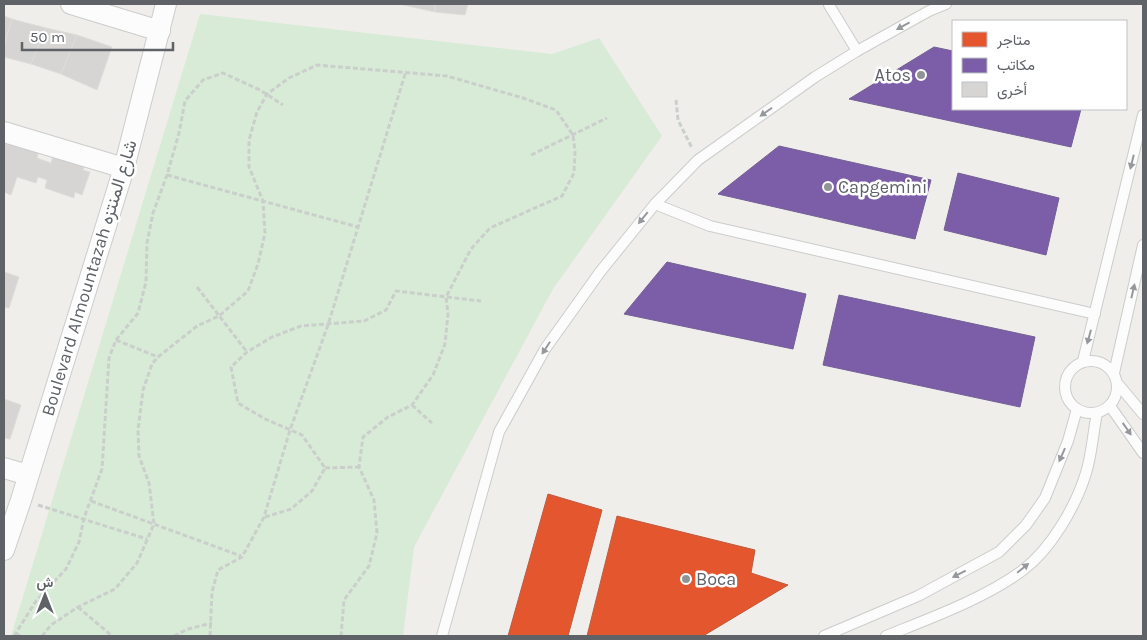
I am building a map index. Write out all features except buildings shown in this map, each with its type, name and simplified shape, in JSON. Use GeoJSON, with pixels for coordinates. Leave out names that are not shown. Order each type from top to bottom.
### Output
{"type":"FeatureCollection","features":[{"type":"Feature","properties":{"kind":"street"},"geometry":{"type":"LineString","coordinates":[[71,4],[160,31]]}},
{"type":"Feature","properties":{"kind":"street","name":"Boulevard Almountazah شارع المنتزه"},"geometry":{"type":"LineString","coordinates":[[4,550],[124,168],[166,4]]}},
{"type":"Feature","properties":{"kind":"street"},"geometry":{"type":"LineString","coordinates":[[4,132],[124,168]]}},
{"type":"Feature","properties":{"kind":"street"},"geometry":{"type":"LineString","coordinates":[[4,468],[28,475]]}},
{"type":"Feature","properties":{"kind":"lane"},"geometry":{"type":"LineString","coordinates":[[442,636],[499,432],[545,349],[600,272],[655,204],[698,160],[815,77],[857,51],[929,11],[946,4]]}},
{"type":"Feature","properties":{"kind":"lane"},"geometry":{"type":"LineString","coordinates":[[828,5],[857,51]]}},
{"type":"Feature","properties":{"kind":"lane"},"geometry":{"type":"LineString","coordinates":[[1083,362],[1143,115]]}},
{"type":"Feature","properties":{"kind":"lane"},"geometry":{"type":"LineString","coordinates":[[655,204],[710,226],[1095,314]]}},
{"type":"Feature","properties":{"kind":"lane"},"geometry":{"type":"LineString","coordinates":[[1114,372],[1143,244]]}},
{"type":"Feature","properties":{"kind":"lane"},"geometry":{"type":"LineString","coordinates":[[1118,384],[1116,396],[1110,406],[1097,413],[1088,413],[1077,409],[1069,400],[1065,389],[1066,378],[1072,368],[1083,362],[1094,360],[1106,364],[1114,372],[1118,384],[1143,414]]}},
{"type":"Feature","properties":{"kind":"lane"},"geometry":{"type":"LineString","coordinates":[[1110,406],[1143,453]]}},
{"type":"Feature","properties":{"kind":"lane"},"geometry":{"type":"LineString","coordinates":[[824,636],[918,596],[999,552],[1026,525],[1045,498],[1068,442],[1077,409]]}},
{"type":"Feature","properties":{"kind":"lane"},"geometry":{"type":"LineString","coordinates":[[886,636],[986,592],[1023,570],[1047,545],[1069,514],[1086,472],[1097,413]]}},
{"type":"Feature","properties":{"kind":"path"},"geometry":{"type":"LineString","coordinates":[[42,636],[50,625],[78,607],[115,589],[136,562],[154,524],[149,483],[139,456],[138,430],[143,390],[152,364],[197,326],[219,316],[248,291],[258,264],[265,233],[263,201],[249,167],[249,140],[257,112],[267,94],[289,78],[317,66],[406,71],[447,76],[523,98],[556,110],[573,135],[575,151],[574,172],[562,196],[490,228],[471,249],[446,297],[448,314],[445,344],[433,374],[412,405],[388,417],[363,437],[359,467],[374,500],[377,533],[368,566],[344,600],[341,636]]}},
{"type":"Feature","properties":{"kind":"path"},"geometry":{"type":"LineString","coordinates":[[210,636],[212,592],[218,570],[242,556],[264,517],[290,430],[328,325],[406,71]]}},
{"type":"Feature","properties":{"kind":"path"},"geometry":{"type":"LineString","coordinates":[[20,636],[15,635],[36,601],[66,569],[79,542],[84,518],[102,468],[109,358],[116,340],[138,313],[146,282],[147,243],[152,213],[179,133],[185,101],[203,80],[222,73],[267,94],[282,105]]}},
{"type":"Feature","properties":{"kind":"path"},"geometry":{"type":"LineString","coordinates":[[676,100],[678,120],[698,160]]}},
{"type":"Feature","properties":{"kind":"path"},"geometry":{"type":"LineString","coordinates":[[531,155],[607,118]]}},
{"type":"Feature","properties":{"kind":"path"},"geometry":{"type":"LineString","coordinates":[[166,175],[358,227]]}},
{"type":"Feature","properties":{"kind":"path"},"geometry":{"type":"LineString","coordinates":[[197,287],[247,352]]}},
{"type":"Feature","properties":{"kind":"path"},"geometry":{"type":"LineString","coordinates":[[325,468],[302,435],[265,419],[238,403],[231,367],[247,352],[272,337],[301,326],[364,321],[386,310],[396,291],[481,301]]}},
{"type":"Feature","properties":{"kind":"path"},"geometry":{"type":"LineString","coordinates":[[116,340],[158,357]]}},
{"type":"Feature","properties":{"kind":"path"},"geometry":{"type":"LineString","coordinates":[[412,405],[432,423]]}},
{"type":"Feature","properties":{"kind":"path"},"geometry":{"type":"LineString","coordinates":[[325,468],[359,467]]}},
{"type":"Feature","properties":{"kind":"path"},"geometry":{"type":"LineString","coordinates":[[264,517],[291,509],[312,491],[325,468]]}},
{"type":"Feature","properties":{"kind":"path"},"geometry":{"type":"LineString","coordinates":[[21,500],[147,539]]}},
{"type":"Feature","properties":{"kind":"path"},"geometry":{"type":"LineString","coordinates":[[91,501],[242,556]]}},
{"type":"Feature","properties":{"kind":"path"},"geometry":{"type":"LineString","coordinates":[[78,607],[112,636]]}},
{"type":"Feature","properties":{"kind":"path"},"geometry":{"type":"LineString","coordinates":[[174,636],[188,629],[212,623]]}},
{"type":"Feature","properties":{"kind":"green space"},"geometry":{"type":"Polygon","coordinates":[[[200,14],[552,54],[599,38],[662,136],[553,289],[414,547],[403,636],[11,636],[200,14]]]}},
{"type":"Feature","properties":{"kind":"place","name":"Atos"},"geometry":{"type":"Point","coordinates":[921,75]}},
{"type":"Feature","properties":{"kind":"place","name":"Capgemini"},"geometry":{"type":"Point","coordinates":[828,187]}},
{"type":"Feature","properties":{"kind":"place","name":"Boca"},"geometry":{"type":"Point","coordinates":[686,579]}}]}
